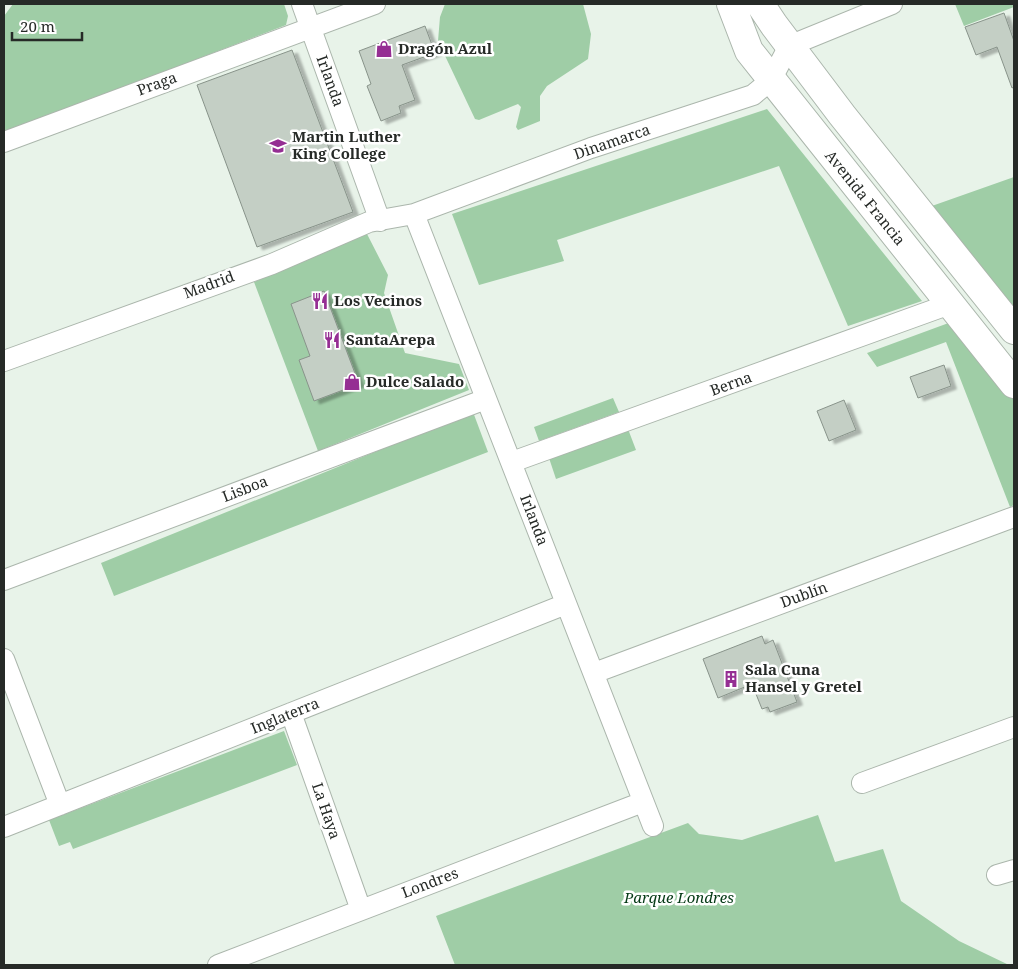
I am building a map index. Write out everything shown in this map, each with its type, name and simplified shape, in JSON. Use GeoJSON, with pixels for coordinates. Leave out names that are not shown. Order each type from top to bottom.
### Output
{"type":"FeatureCollection","features":[{"type":"Feature","properties":{"kind":"main road","name":"Avenida Francia"},"geometry":{"type":"LineString","coordinates":[[731,4],[749,51],[1014,384]]}},
{"type":"Feature","properties":{"kind":"main road"},"geometry":{"type":"LineString","coordinates":[[760,4],[789,46],[1014,330]]}},
{"type":"Feature","properties":{"kind":"street","name":"Irlanda"},"geometry":{"type":"LineString","coordinates":[[302,4],[380,221]]}},
{"type":"Feature","properties":{"kind":"street"},"geometry":{"type":"LineString","coordinates":[[310,26],[376,4]]}},
{"type":"Feature","properties":{"kind":"street"},"geometry":{"type":"LineString","coordinates":[[789,46],[892,4]]}},
{"type":"Feature","properties":{"kind":"street","name":"Praga"},"geometry":{"type":"LineString","coordinates":[[4,142],[310,26]]}},
{"type":"Feature","properties":{"kind":"street","name":"Dinamarca"},"geometry":{"type":"LineString","coordinates":[[414,214],[592,148],[753,96],[772,80],[789,46]]}},
{"type":"Feature","properties":{"kind":"street","name":"Irlanda"},"geometry":{"type":"LineString","coordinates":[[414,214],[652,826]]}},
{"type":"Feature","properties":{"kind":"street","name":"Madrid"},"geometry":{"type":"LineString","coordinates":[[4,361],[272,264],[369,222],[414,214]]}},
{"type":"Feature","properties":{"kind":"street","name":"Berna"},"geometry":{"type":"LineString","coordinates":[[512,462],[950,304]]}},
{"type":"Feature","properties":{"kind":"street","name":"Lisboa"},"geometry":{"type":"LineString","coordinates":[[4,580],[486,399]]}},
{"type":"Feature","properties":{"kind":"street","name":"Dublín"},"geometry":{"type":"LineString","coordinates":[[594,673],[1014,517]]}},
{"type":"Feature","properties":{"kind":"street","name":"Inglaterra"},"geometry":{"type":"LineString","coordinates":[[4,828],[566,604]]}},
{"type":"Feature","properties":{"kind":"street"},"geometry":{"type":"LineString","coordinates":[[4,659],[60,805]]}},
{"type":"Feature","properties":{"kind":"street","name":"La Haya"},"geometry":{"type":"LineString","coordinates":[[291,713],[361,910]]}},
{"type":"Feature","properties":{"kind":"street"},"geometry":{"type":"LineString","coordinates":[[862,783],[1014,726]]}},
{"type":"Feature","properties":{"kind":"street","name":"Londres"},"geometry":{"type":"LineString","coordinates":[[218,965],[643,802]]}},
{"type":"Feature","properties":{"kind":"green space"},"geometry":{"type":"Polygon","coordinates":[[[13,4],[284,4],[288,16],[286,25],[4,133],[4,16],[13,4]]]}},
{"type":"Feature","properties":{"kind":"green space"},"geometry":{"type":"Polygon","coordinates":[[[445,4],[583,4],[591,34],[588,59],[547,86],[540,96],[540,121],[518,130],[516,127],[521,107],[518,104],[479,120],[475,119],[438,41],[440,17],[445,4]]]}},
{"type":"Feature","properties":{"kind":"green space"},"geometry":{"type":"Polygon","coordinates":[[[955,4],[1014,4],[1014,7],[964,26],[955,4]]]}},
{"type":"Feature","properties":{"kind":"green space"},"geometry":{"type":"Polygon","coordinates":[[[767,109],[922,301],[848,326],[779,166],[557,240],[564,261],[479,285],[452,214],[767,109]]]}},
{"type":"Feature","properties":{"kind":"green space"},"geometry":{"type":"Polygon","coordinates":[[[1014,177],[1014,307],[929,207],[1014,177]]]}},
{"type":"Feature","properties":{"kind":"green space"},"geometry":{"type":"Polygon","coordinates":[[[367,234],[388,275],[384,293],[405,353],[459,364],[469,390],[318,451],[254,282],[367,234]]]}},
{"type":"Feature","properties":{"kind":"green space"},"geometry":{"type":"Polygon","coordinates":[[[954,321],[1014,398],[1014,505],[1010,507],[946,342],[877,367],[867,353],[954,321]]]}},
{"type":"Feature","properties":{"kind":"green space"},"geometry":{"type":"Polygon","coordinates":[[[613,398],[619,412],[539,441],[534,427],[613,398]]]}},
{"type":"Feature","properties":{"kind":"green space"},"geometry":{"type":"Polygon","coordinates":[[[473,412],[488,452],[114,596],[101,563],[473,412]]]}},
{"type":"Feature","properties":{"kind":"green space"},"geometry":{"type":"Polygon","coordinates":[[[628,429],[636,450],[556,479],[549,458],[628,429]]]}},
{"type":"Feature","properties":{"kind":"green space"},"geometry":{"type":"Polygon","coordinates":[[[284,731],[297,765],[73,849],[70,842],[59,846],[49,820],[284,731]]]}},
{"type":"Feature","properties":{"kind":"green space","name":"Parque Londres"},"geometry":{"type":"Polygon","coordinates":[[[818,815],[835,862],[883,849],[901,901],[959,941],[1009,965],[455,965],[436,916],[688,823],[699,834],[742,840],[818,815]]]}},
{"type":"Feature","properties":{"kind":"building"},"geometry":{"type":"Polygon","coordinates":[[[1004,13],[1014,41],[1014,87],[1012,88],[997,47],[976,55],[965,27],[1004,13]]]}},
{"type":"Feature","properties":{"kind":"building"},"geometry":{"type":"Polygon","coordinates":[[[425,26],[435,53],[402,65],[415,100],[399,106],[401,113],[381,121],[367,86],[371,84],[359,51],[425,26]]]}},
{"type":"Feature","properties":{"kind":"building","name":"Martin Luther King College"},"geometry":{"type":"Polygon","coordinates":[[[292,50],[353,212],[257,247],[197,85],[292,50]]]}},
{"type":"Feature","properties":{"kind":"building"},"geometry":{"type":"Polygon","coordinates":[[[324,291],[359,384],[314,401],[299,360],[310,356],[291,304],[324,291]]]}},
{"type":"Feature","properties":{"kind":"building"},"geometry":{"type":"Polygon","coordinates":[[[944,365],[951,386],[918,398],[910,377],[944,365]]]}},
{"type":"Feature","properties":{"kind":"building"},"geometry":{"type":"Polygon","coordinates":[[[844,400],[856,430],[829,441],[817,411],[844,400]]]}},
{"type":"Feature","properties":{"kind":"building","name":"Sala Cuna Hansel y Gretel"},"geometry":{"type":"Polygon","coordinates":[[[762,636],[765,644],[773,640],[797,702],[770,712],[768,707],[762,709],[752,684],[718,698],[703,659],[762,636]]]}},
{"type":"Feature","properties":{"kind":"place","name":"Dragón Azul"},"geometry":{"type":"Point","coordinates":[384,49]}},
{"type":"Feature","properties":{"kind":"place","name":"Martin Luther King College"},"geometry":{"type":"Point","coordinates":[278,146]}},
{"type":"Feature","properties":{"kind":"place","name":"Los Vecinos"},"geometry":{"type":"Point","coordinates":[320,301]}},
{"type":"Feature","properties":{"kind":"place","name":"SantaArepa"},"geometry":{"type":"Point","coordinates":[332,340]}},
{"type":"Feature","properties":{"kind":"place","name":"Dulce Salado"},"geometry":{"type":"Point","coordinates":[352,382]}},
{"type":"Feature","properties":{"kind":"place","name":"Sala Cuna Hansel y Gretel"},"geometry":{"type":"Point","coordinates":[731,679]}}]}
